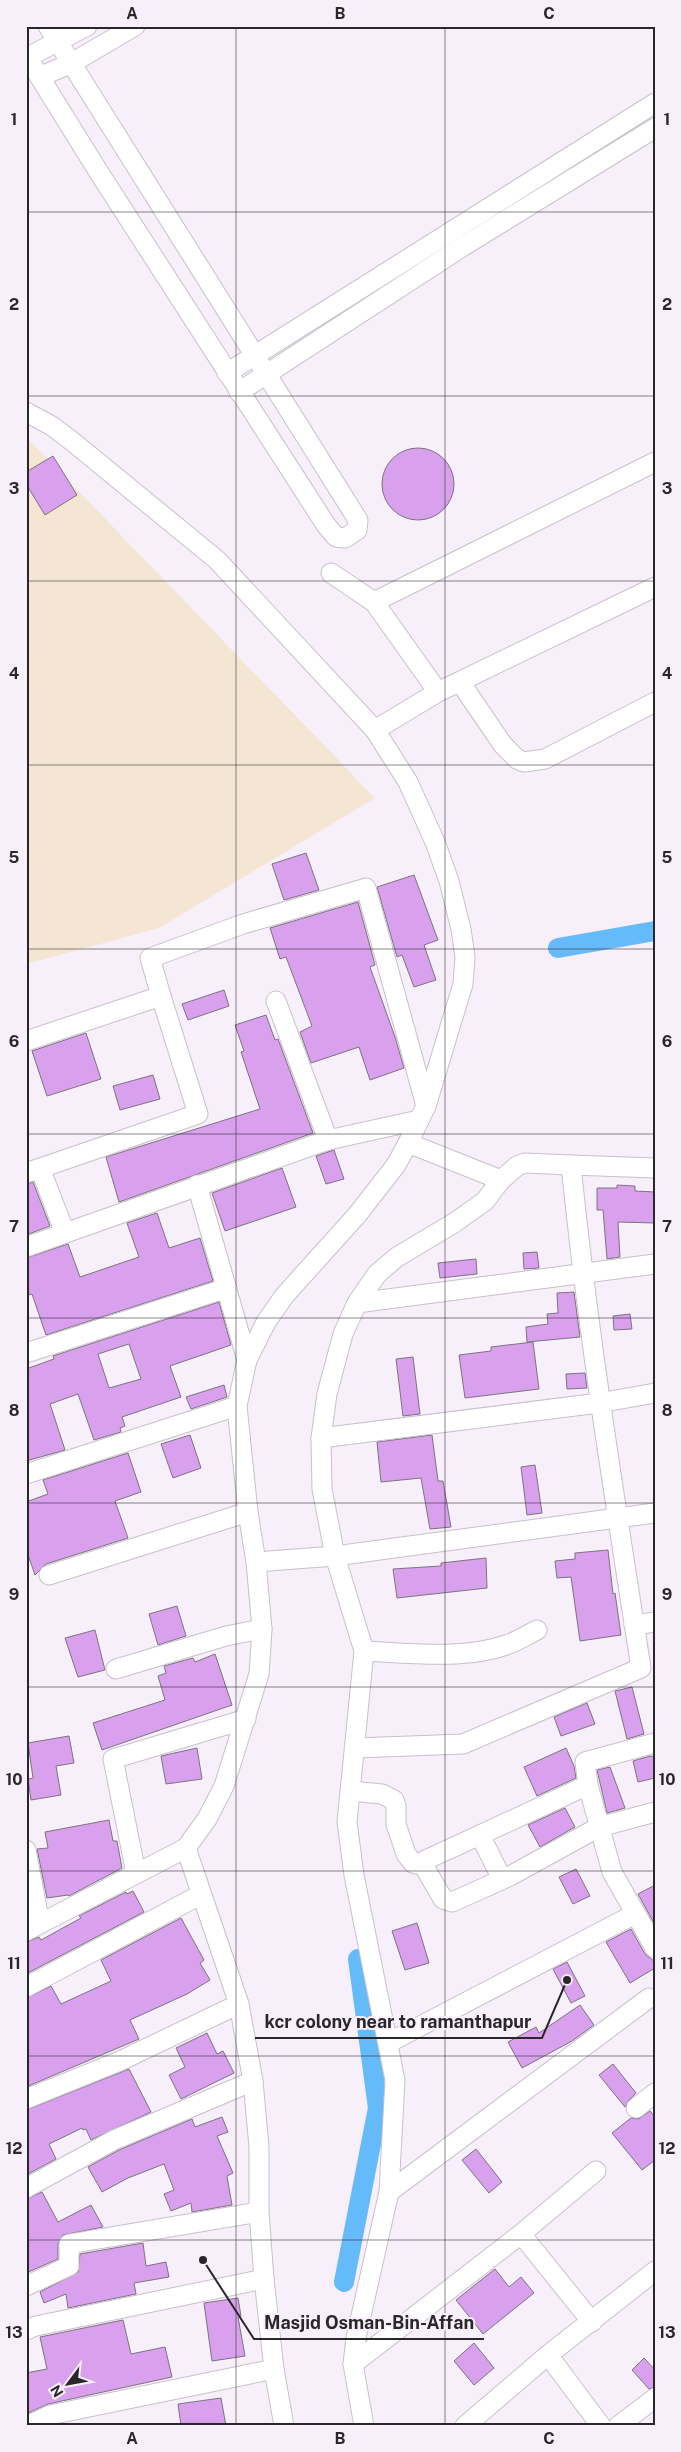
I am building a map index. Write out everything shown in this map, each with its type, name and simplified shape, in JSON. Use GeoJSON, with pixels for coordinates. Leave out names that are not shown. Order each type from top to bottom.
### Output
{"type":"FeatureCollection","features":[{"type":"Feature","properties":{"kind":"street"},"geometry":{"type":"LineString","coordinates":[[30,64],[326,525],[336,537],[345,538],[357,530],[358,520],[70,64],[48,26]]}},
{"type":"Feature","properties":{"kind":"street"},"geometry":{"type":"LineString","coordinates":[[30,64],[57,42],[87,26]]}},
{"type":"Feature","properties":{"kind":"street"},"geometry":{"type":"LineString","coordinates":[[30,64],[70,64],[135,26]]}},
{"type":"Feature","properties":{"kind":"street"},"geometry":{"type":"LineString","coordinates":[[227,373],[655,104]]}},
{"type":"Feature","properties":{"kind":"street"},"geometry":{"type":"LineString","coordinates":[[239,392],[462,247],[655,128]]}},
{"type":"Feature","properties":{"kind":"street"},"geometry":{"type":"LineString","coordinates":[[26,412],[52,426],[73,442],[217,560],[375,730],[408,782],[435,842],[449,881],[462,928],[466,956],[463,984],[422,1113],[408,1143],[396,1165],[357,1215],[285,1295],[266,1322],[247,1360],[237,1406],[248,1512],[256,1562],[262,1629],[259,1674],[224,1786],[207,1819],[186,1848],[136,1872],[33,1927],[26,1850]]}},
{"type":"Feature","properties":{"kind":"street"},"geometry":{"type":"LineString","coordinates":[[374,602],[652,469]]}},
{"type":"Feature","properties":{"kind":"street"},"geometry":{"type":"LineString","coordinates":[[331,573],[374,602],[434,694]]}},
{"type":"Feature","properties":{"kind":"street"},"geometry":{"type":"LineString","coordinates":[[375,730],[434,694],[655,587]]}},
{"type":"Feature","properties":{"kind":"street"},"geometry":{"type":"LineString","coordinates":[[460,682],[503,745],[517,759],[524,762],[545,759],[655,702]]}},
{"type":"Feature","properties":{"kind":"street"},"geometry":{"type":"LineString","coordinates":[[65,1233],[33,1170],[198,1114],[150,958],[243,924],[366,888],[422,1113]]}},
{"type":"Feature","properties":{"kind":"street"},"geometry":{"type":"LineString","coordinates":[[26,1040],[161,996]]}},
{"type":"Feature","properties":{"kind":"street"},"geometry":{"type":"LineString","coordinates":[[276,1001],[328,1140]]}},
{"type":"Feature","properties":{"kind":"street"},"geometry":{"type":"LineString","coordinates":[[26,1247],[328,1140],[422,1113]]}},
{"type":"Feature","properties":{"kind":"street"},"geometry":{"type":"LineString","coordinates":[[408,1143],[495,1178]]}},
{"type":"Feature","properties":{"kind":"street"},"geometry":{"type":"LineString","coordinates":[[364,2426],[353,2364],[356,2338],[389,2192],[395,2080],[354,1875],[347,1822],[356,1748],[364,1651],[328,1556],[322,1489],[321,1438],[327,1394],[344,1334],[357,1303],[377,1274],[397,1257],[485,1201],[495,1178],[525,1163],[655,1168]]}},
{"type":"Feature","properties":{"kind":"street"},"geometry":{"type":"LineString","coordinates":[[356,1748],[463,1744],[641,1668],[599,1402],[582,1274],[572,1165]]}},
{"type":"Feature","properties":{"kind":"street"},"geometry":{"type":"LineString","coordinates":[[197,1185],[247,1360]]}},
{"type":"Feature","properties":{"kind":"street"},"geometry":{"type":"LineString","coordinates":[[357,1303],[655,1264]]}},
{"type":"Feature","properties":{"kind":"street"},"geometry":{"type":"LineString","coordinates":[[26,1353],[227,1288]]}},
{"type":"Feature","properties":{"kind":"street"},"geometry":{"type":"LineString","coordinates":[[321,1438],[655,1393]]}},
{"type":"Feature","properties":{"kind":"street"},"geometry":{"type":"LineString","coordinates":[[26,1474],[237,1406]]}},
{"type":"Feature","properties":{"kind":"street"},"geometry":{"type":"LineString","coordinates":[[49,1575],[248,1512]]}},
{"type":"Feature","properties":{"kind":"street"},"geometry":{"type":"LineString","coordinates":[[256,1562],[328,1556],[655,1513]]}},
{"type":"Feature","properties":{"kind":"street"},"geometry":{"type":"LineString","coordinates":[[634,1625],[655,1622]]}},
{"type":"Feature","properties":{"kind":"street"},"geometry":{"type":"LineString","coordinates":[[116,1669],[226,1636],[262,1629]]}},
{"type":"Feature","properties":{"kind":"street"},"geometry":{"type":"LineString","coordinates":[[364,1651],[428,1654],[474,1652],[505,1646],[537,1630]]}},
{"type":"Feature","properties":{"kind":"street"},"geometry":{"type":"LineString","coordinates":[[136,1872],[113,1759],[246,1719]]}},
{"type":"Feature","properties":{"kind":"street"},"geometry":{"type":"LineString","coordinates":[[655,1744],[585,1762],[588,1784],[612,1872],[655,1948]]}},
{"type":"Feature","properties":{"kind":"street"},"geometry":{"type":"LineString","coordinates":[[350,1791],[382,1794],[394,1800],[396,1824],[406,1854],[412,1864],[422,1863],[588,1784]]}},
{"type":"Feature","properties":{"kind":"street"},"geometry":{"type":"LineString","coordinates":[[422,1863],[443,1899],[452,1902],[502,1879],[599,1827],[655,1812]]}},
{"type":"Feature","properties":{"kind":"street"},"geometry":{"type":"LineString","coordinates":[[480,1835],[502,1879]]}},
{"type":"Feature","properties":{"kind":"street"},"geometry":{"type":"LineString","coordinates":[[186,1848],[200,1895],[239,2004],[253,2081],[264,2279],[274,2369],[284,2426]]}},
{"type":"Feature","properties":{"kind":"street"},"geometry":{"type":"LineString","coordinates":[[26,1987],[200,1895]]}},
{"type":"Feature","properties":{"kind":"street"},"geometry":{"type":"LineString","coordinates":[[388,2043],[635,1914]]}},
{"type":"Feature","properties":{"kind":"street"},"geometry":{"type":"LineString","coordinates":[[389,2192],[649,1998]]}},
{"type":"Feature","properties":{"kind":"street"},"geometry":{"type":"LineString","coordinates":[[26,2099],[120,2061],[239,2004]]}},
{"type":"Feature","properties":{"kind":"street"},"geometry":{"type":"LineString","coordinates":[[26,2188],[114,2140],[253,2081]]}},
{"type":"Feature","properties":{"kind":"street"},"geometry":{"type":"LineString","coordinates":[[636,2108],[655,2092]]}},
{"type":"Feature","properties":{"kind":"street"},"geometry":{"type":"LineString","coordinates":[[353,2364],[521,2234],[596,2171]]}},
{"type":"Feature","properties":{"kind":"street"},"geometry":{"type":"LineString","coordinates":[[26,2286],[69,2266],[69,2244],[259,2212]]}},
{"type":"Feature","properties":{"kind":"street"},"geometry":{"type":"LineString","coordinates":[[521,2234],[592,2322]]}},
{"type":"Feature","properties":{"kind":"street"},"geometry":{"type":"LineString","coordinates":[[476,2422],[548,2355],[655,2271]]}},
{"type":"Feature","properties":{"kind":"street"},"geometry":{"type":"LineString","coordinates":[[26,2330],[36,2326],[264,2279]]}},
{"type":"Feature","properties":{"kind":"street"},"geometry":{"type":"LineString","coordinates":[[548,2355],[601,2426]]}},
{"type":"Feature","properties":{"kind":"street"},"geometry":{"type":"LineString","coordinates":[[27,2426],[50,2415],[274,2369]]}},
{"type":"Feature","properties":{"kind":"street"},"geometry":{"type":"LineString","coordinates":[[618,2426],[655,2398]]}},
{"type":"Feature","properties":{"kind":"shaded area"},"geometry":{"type":"Polygon","coordinates":[[[26,437],[375,798],[159,928],[26,964],[26,437]]]}},
{"type":"Feature","properties":{"kind":"building"},"geometry":{"type":"Polygon","coordinates":[[[418,448],[438,454],[448,464],[454,484],[448,504],[438,514],[418,520],[398,514],[388,504],[382,484],[388,464],[398,454],[418,448]]]}},
{"type":"Feature","properties":{"kind":"building"},"geometry":{"type":"Polygon","coordinates":[[[53,456],[77,495],[45,515],[26,484],[26,472],[53,456]]]}},
{"type":"Feature","properties":{"kind":"building"},"geometry":{"type":"Polygon","coordinates":[[[306,853],[319,890],[284,900],[272,864],[306,853]]]}},
{"type":"Feature","properties":{"kind":"building"},"geometry":{"type":"Polygon","coordinates":[[[414,875],[438,940],[424,945],[436,980],[414,987],[402,955],[397,957],[377,887],[414,875]]]}},
{"type":"Feature","properties":{"kind":"building"},"geometry":{"type":"Polygon","coordinates":[[[358,902],[375,965],[370,967],[404,1068],[370,1080],[359,1047],[311,1063],[300,1032],[312,1026],[286,957],[280,959],[270,928],[358,902]]]}},
{"type":"Feature","properties":{"kind":"building"},"geometry":{"type":"Polygon","coordinates":[[[224,990],[229,1006],[188,1020],[182,1004],[224,990]]]}},
{"type":"Feature","properties":{"kind":"building"},"geometry":{"type":"Polygon","coordinates":[[[266,1015],[275,1040],[278,1039],[313,1133],[119,1202],[106,1157],[260,1109],[241,1052],[244,1051],[235,1025],[266,1015]]]}},
{"type":"Feature","properties":{"kind":"building"},"geometry":{"type":"Polygon","coordinates":[[[86,1033],[101,1079],[47,1096],[32,1051],[86,1033]]]}},
{"type":"Feature","properties":{"kind":"building"},"geometry":{"type":"Polygon","coordinates":[[[153,1075],[160,1099],[120,1110],[113,1086],[153,1075]]]}},
{"type":"Feature","properties":{"kind":"building"},"geometry":{"type":"Polygon","coordinates":[[[334,1150],[344,1179],[326,1184],[316,1156],[334,1150]]]}},
{"type":"Feature","properties":{"kind":"building"},"geometry":{"type":"Polygon","coordinates":[[[282,1168],[296,1207],[225,1231],[212,1193],[282,1168]]]}},
{"type":"Feature","properties":{"kind":"building"},"geometry":{"type":"Polygon","coordinates":[[[33,1182],[50,1226],[26,1235],[26,1184],[33,1182]]]}},
{"type":"Feature","properties":{"kind":"building"},"geometry":{"type":"Polygon","coordinates":[[[617,1185],[635,1186],[635,1191],[655,1192],[655,1223],[618,1222],[620,1257],[607,1259],[603,1210],[597,1210],[597,1188],[617,1188],[617,1185]]]}},
{"type":"Feature","properties":{"kind":"building"},"geometry":{"type":"Polygon","coordinates":[[[157,1213],[169,1248],[200,1238],[213,1281],[46,1335],[32,1294],[26,1296],[26,1258],[68,1244],[80,1277],[139,1257],[127,1223],[157,1213]]]}},
{"type":"Feature","properties":{"kind":"building"},"geometry":{"type":"Polygon","coordinates":[[[537,1252],[539,1268],[524,1269],[523,1253],[537,1252]]]}},
{"type":"Feature","properties":{"kind":"building"},"geometry":{"type":"Polygon","coordinates":[[[476,1259],[477,1274],[440,1278],[438,1263],[476,1259]]]}},
{"type":"Feature","properties":{"kind":"building"},"geometry":{"type":"Polygon","coordinates":[[[574,1292],[580,1337],[527,1342],[526,1327],[548,1324],[547,1314],[558,1313],[557,1293],[574,1292]]]}},
{"type":"Feature","properties":{"kind":"building"},"geometry":{"type":"Polygon","coordinates":[[[219,1302],[231,1345],[170,1366],[181,1397],[122,1417],[125,1426],[120,1428],[121,1432],[94,1440],[78,1394],[50,1404],[65,1450],[26,1461],[26,1369],[54,1359],[53,1356],[219,1302]],[[129,1344],[98,1354],[109,1388],[141,1379],[129,1344]]]}},
{"type":"Feature","properties":{"kind":"building"},"geometry":{"type":"Polygon","coordinates":[[[630,1314],[632,1329],[614,1330],[613,1316],[630,1314]]]}},
{"type":"Feature","properties":{"kind":"building"},"geometry":{"type":"Polygon","coordinates":[[[533,1342],[539,1389],[465,1398],[459,1355],[491,1351],[491,1347],[533,1342]]]}},
{"type":"Feature","properties":{"kind":"building"},"geometry":{"type":"Polygon","coordinates":[[[413,1357],[420,1414],[403,1416],[396,1359],[413,1357]]]}},
{"type":"Feature","properties":{"kind":"building"},"geometry":{"type":"Polygon","coordinates":[[[585,1373],[587,1388],[567,1389],[566,1374],[585,1373]]]}},
{"type":"Feature","properties":{"kind":"building"},"geometry":{"type":"Polygon","coordinates":[[[224,1385],[227,1397],[191,1409],[186,1397],[224,1385]]]}},
{"type":"Feature","properties":{"kind":"building"},"geometry":{"type":"Polygon","coordinates":[[[190,1435],[201,1468],[173,1478],[161,1444],[190,1435]]]}},
{"type":"Feature","properties":{"kind":"building"},"geometry":{"type":"Polygon","coordinates":[[[432,1435],[438,1481],[443,1481],[451,1527],[430,1529],[421,1478],[381,1482],[377,1442],[432,1435]]]}},
{"type":"Feature","properties":{"kind":"building"},"geometry":{"type":"Polygon","coordinates":[[[128,1453],[141,1492],[115,1501],[128,1538],[46,1564],[35,1575],[26,1549],[26,1502],[48,1494],[43,1480],[128,1453]]]}},
{"type":"Feature","properties":{"kind":"building"},"geometry":{"type":"Polygon","coordinates":[[[535,1465],[542,1513],[527,1515],[521,1467],[535,1465]]]}},
{"type":"Feature","properties":{"kind":"building"},"geometry":{"type":"Polygon","coordinates":[[[608,1550],[613,1594],[615,1593],[621,1635],[580,1641],[571,1577],[557,1578],[555,1561],[575,1559],[575,1553],[608,1550]]]}},
{"type":"Feature","properties":{"kind":"building"},"geometry":{"type":"Polygon","coordinates":[[[486,1558],[487,1588],[397,1598],[393,1569],[441,1566],[441,1563],[486,1558]]]}},
{"type":"Feature","properties":{"kind":"building"},"geometry":{"type":"Polygon","coordinates":[[[177,1606],[186,1636],[158,1645],[149,1614],[177,1606]]]}},
{"type":"Feature","properties":{"kind":"building"},"geometry":{"type":"Polygon","coordinates":[[[95,1630],[105,1670],[78,1677],[65,1638],[95,1630]]]}},
{"type":"Feature","properties":{"kind":"building"},"geometry":{"type":"Polygon","coordinates":[[[215,1654],[232,1705],[102,1750],[93,1723],[165,1700],[158,1676],[166,1673],[164,1666],[193,1658],[195,1662],[215,1654]]]}},
{"type":"Feature","properties":{"kind":"building"},"geometry":{"type":"Polygon","coordinates":[[[632,1687],[644,1734],[627,1739],[615,1691],[632,1687]]]}},
{"type":"Feature","properties":{"kind":"building"},"geometry":{"type":"Polygon","coordinates":[[[587,1703],[595,1724],[561,1736],[554,1717],[587,1703]]]}},
{"type":"Feature","properties":{"kind":"building"},"geometry":{"type":"Polygon","coordinates":[[[69,1736],[74,1763],[56,1766],[61,1795],[31,1800],[28,1779],[33,1778],[28,1743],[69,1736]]]}},
{"type":"Feature","properties":{"kind":"building"},"geometry":{"type":"Polygon","coordinates":[[[197,1748],[202,1779],[166,1784],[161,1756],[197,1748]]]}},
{"type":"Feature","properties":{"kind":"building"},"geometry":{"type":"Polygon","coordinates":[[[566,1748],[574,1766],[576,1778],[537,1796],[524,1767],[566,1748]]]}},
{"type":"Feature","properties":{"kind":"building"},"geometry":{"type":"Polygon","coordinates":[[[650,1756],[655,1757],[655,1778],[638,1782],[633,1761],[650,1756]]]}},
{"type":"Feature","properties":{"kind":"building"},"geometry":{"type":"Polygon","coordinates":[[[610,1767],[625,1808],[607,1813],[597,1770],[610,1767]]]}},
{"type":"Feature","properties":{"kind":"building"},"geometry":{"type":"Polygon","coordinates":[[[565,1808],[575,1827],[540,1847],[528,1825],[565,1808]]]}},
{"type":"Feature","properties":{"kind":"building"},"geometry":{"type":"Polygon","coordinates":[[[109,1820],[113,1841],[117,1841],[122,1868],[69,1896],[47,1898],[37,1849],[48,1848],[45,1832],[109,1820]]]}},
{"type":"Feature","properties":{"kind":"building"},"geometry":{"type":"Polygon","coordinates":[[[576,1869],[590,1896],[573,1904],[559,1877],[576,1869]]]}},
{"type":"Feature","properties":{"kind":"building"},"geometry":{"type":"Polygon","coordinates":[[[655,1885],[655,1925],[638,1894],[655,1885]]]}},
{"type":"Feature","properties":{"kind":"building"},"geometry":{"type":"Polygon","coordinates":[[[133,1891],[144,1912],[26,1974],[26,1942],[39,1937],[41,1940],[81,1918],[79,1916],[126,1892],[127,1894],[133,1891]]]}},
{"type":"Feature","properties":{"kind":"building"},"geometry":{"type":"Polygon","coordinates":[[[181,1918],[204,1960],[200,1963],[210,1980],[187,1994],[130,2020],[139,2039],[26,2087],[26,1998],[51,1986],[61,2004],[111,1981],[101,1960],[181,1918]]]}},
{"type":"Feature","properties":{"kind":"building"},"geometry":{"type":"Polygon","coordinates":[[[417,1923],[429,1963],[405,1970],[392,1931],[417,1923]]]}},
{"type":"Feature","properties":{"kind":"building"},"geometry":{"type":"Polygon","coordinates":[[[631,1929],[645,1954],[655,1962],[655,1968],[630,1983],[606,1942],[631,1929]]]}},
{"type":"Feature","properties":{"kind":"building"},"geometry":{"type":"Polygon","coordinates":[[[567,1962],[585,1996],[571,2003],[553,1969],[567,1962]]]}},
{"type":"Feature","properties":{"kind":"building"},"geometry":{"type":"Polygon","coordinates":[[[580,2005],[594,2025],[572,2041],[522,2068],[508,2042],[536,2027],[539,2033],[580,2005]]]}},
{"type":"Feature","properties":{"kind":"building"},"geometry":{"type":"Polygon","coordinates":[[[207,2033],[217,2054],[223,2051],[234,2073],[181,2099],[169,2075],[185,2067],[176,2048],[207,2033]]]}},
{"type":"Feature","properties":{"kind":"building"},"geometry":{"type":"Polygon","coordinates":[[[613,2064],[636,2093],[625,2107],[599,2075],[613,2064]]]}},
{"type":"Feature","properties":{"kind":"building"},"geometry":{"type":"Polygon","coordinates":[[[129,2069],[151,2112],[91,2140],[86,2129],[83,2130],[82,2128],[49,2144],[56,2159],[26,2175],[26,2110],[129,2069]]]}},
{"type":"Feature","properties":{"kind":"building"},"geometry":{"type":"Polygon","coordinates":[[[650,2111],[655,2117],[655,2160],[642,2170],[612,2133],[631,2118],[638,2119],[650,2111]]]}},
{"type":"Feature","properties":{"kind":"building"},"geometry":{"type":"Polygon","coordinates":[[[222,2117],[228,2132],[217,2136],[233,2173],[227,2176],[232,2205],[192,2212],[191,2203],[171,2211],[164,2194],[174,2190],[164,2164],[128,2178],[102,2192],[88,2167],[119,2150],[192,2119],[195,2127],[222,2117]]]}},
{"type":"Feature","properties":{"kind":"building"},"geometry":{"type":"Polygon","coordinates":[[[476,2149],[502,2182],[489,2193],[462,2160],[476,2149]]]}},
{"type":"Feature","properties":{"kind":"building"},"geometry":{"type":"Polygon","coordinates":[[[42,2192],[58,2222],[91,2205],[103,2227],[63,2235],[58,2244],[58,2259],[26,2273],[26,2199],[42,2192]]]}},
{"type":"Feature","properties":{"kind":"building"},"geometry":{"type":"Polygon","coordinates":[[[143,2243],[146,2266],[166,2262],[169,2277],[134,2283],[136,2294],[68,2308],[66,2294],[44,2303],[40,2292],[78,2272],[80,2254],[143,2243]]]}},
{"type":"Feature","properties":{"kind":"building"},"geometry":{"type":"Polygon","coordinates":[[[495,2269],[509,2287],[521,2277],[534,2293],[483,2334],[456,2300],[495,2269]]]}},
{"type":"Feature","properties":{"kind":"building"},"geometry":{"type":"Polygon","coordinates":[[[238,2298],[241,2316],[238,2317],[245,2356],[212,2361],[204,2303],[238,2298]]]}},
{"type":"Feature","properties":{"kind":"building"},"geometry":{"type":"Polygon","coordinates":[[[123,2320],[131,2354],[165,2347],[172,2377],[48,2404],[28,2413],[26,2409],[26,2373],[47,2369],[40,2337],[123,2320]]]}},
{"type":"Feature","properties":{"kind":"building"},"geometry":{"type":"Polygon","coordinates":[[[474,2343],[494,2368],[474,2385],[454,2361],[474,2343]]]}},
{"type":"Feature","properties":{"kind":"building"},"geometry":{"type":"Polygon","coordinates":[[[644,2358],[655,2370],[655,2387],[649,2389],[632,2370],[644,2358]]]}},
{"type":"Feature","properties":{"kind":"building"},"geometry":{"type":"Polygon","coordinates":[[[221,2398],[226,2426],[181,2426],[178,2404],[221,2398]]]}},
{"type":"Feature","properties":{"kind":"waterway"},"geometry":{"type":"LineString","coordinates":[[558,948],[655,931]]}},
{"type":"Feature","properties":{"kind":"waterway"},"geometry":{"type":"LineString","coordinates":[[344,2282],[378,2108],[358,1959]]}},
{"type":"Feature","properties":{"kind":"place","name":"kcr colony near to ramanthapur"},"geometry":{"type":"Point","coordinates":[567,1980]}},
{"type":"Feature","properties":{"kind":"place","name":"Masjid Osman-Bin-Affan"},"geometry":{"type":"Point","coordinates":[203,2260]}}]}
